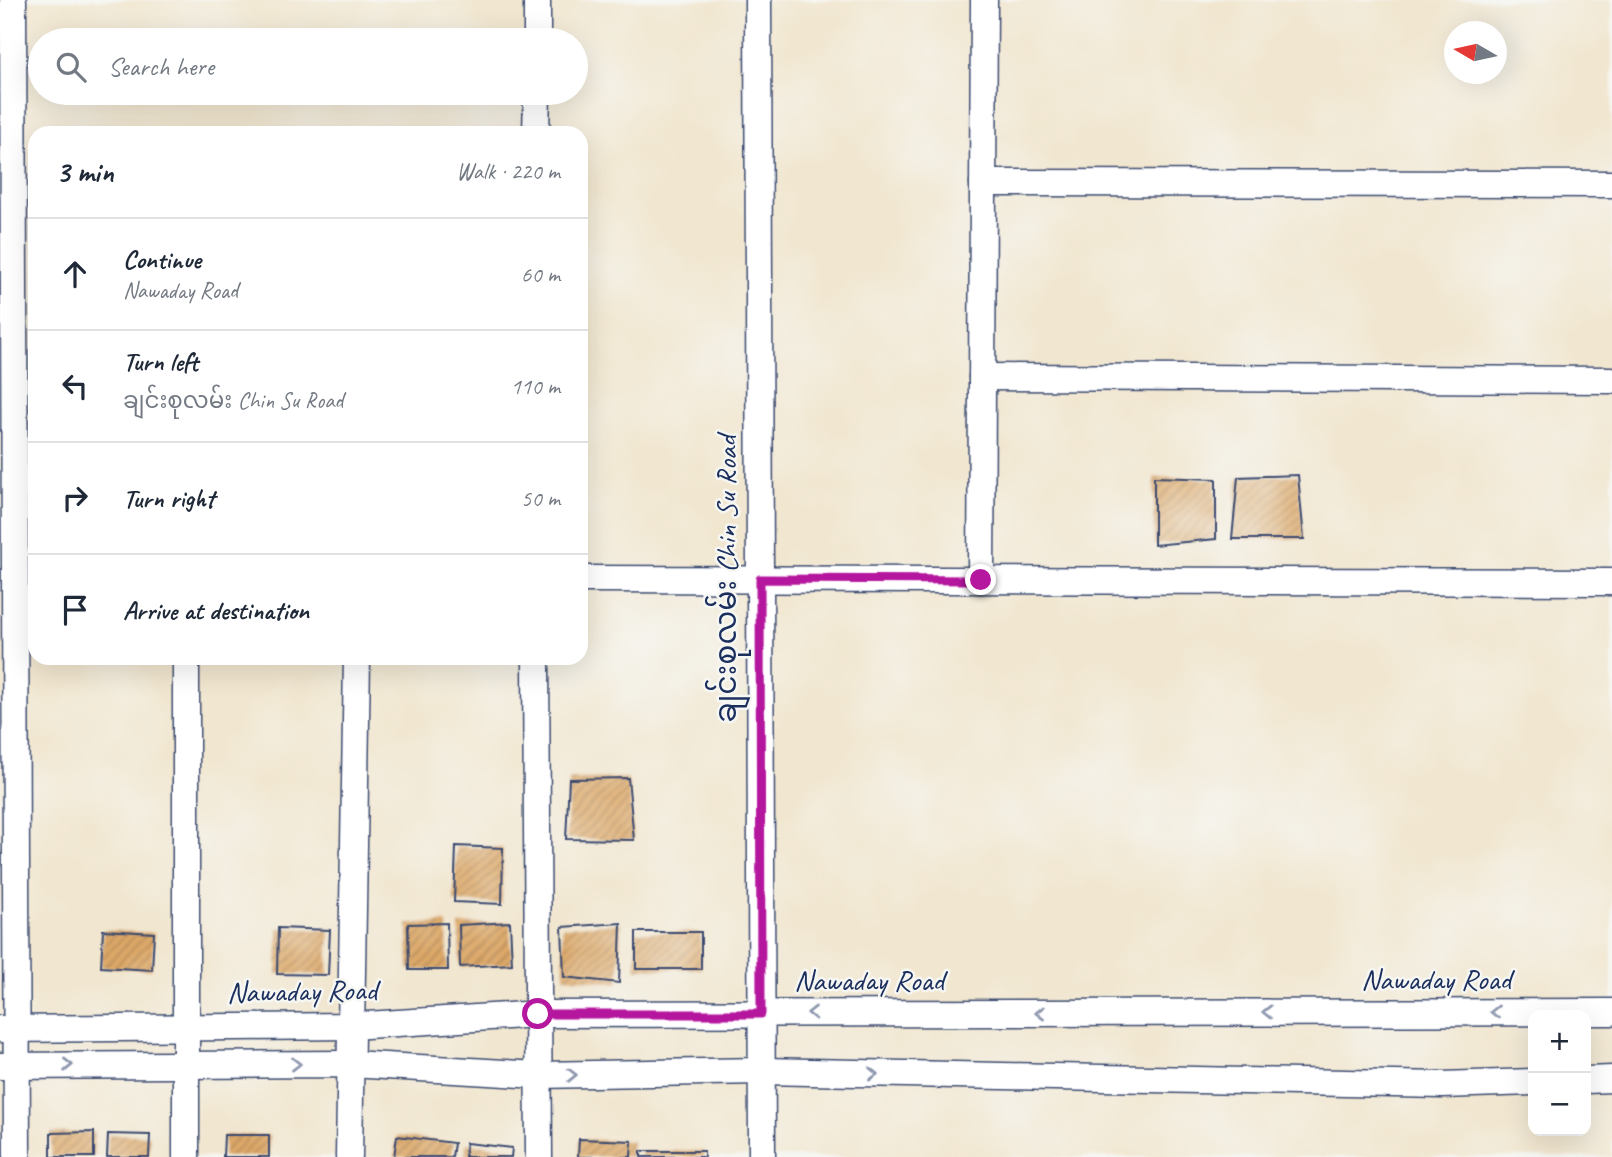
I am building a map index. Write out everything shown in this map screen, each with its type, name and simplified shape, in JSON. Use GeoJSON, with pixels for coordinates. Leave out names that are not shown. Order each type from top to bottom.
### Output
{"type":"FeatureCollection","features":[{"type":"Feature","properties":{"kind":"street"},"geometry":{"type":"LineString","coordinates":[[13,0],[25,181],[25,381],[17,577],[8,1029],[8,1066],[17,1157]]}},
{"type":"Feature","properties":{"kind":"street"},"geometry":{"type":"LineString","coordinates":[[537,0],[537,28]]}},
{"type":"Feature","properties":{"kind":"street","name":"ချင်းစုလမ်း Chin Su Road"},"geometry":{"type":"LineString","coordinates":[[758,0],[762,1157]]}},
{"type":"Feature","properties":{"kind":"street"},"geometry":{"type":"LineString","coordinates":[[981,580],[984,0]]}},
{"type":"Feature","properties":{"kind":"street"},"geometry":{"type":"LineString","coordinates":[[536,126],[537,105]]}},
{"type":"Feature","properties":{"kind":"street"},"geometry":{"type":"LineString","coordinates":[[983,183],[1612,184]]}},
{"type":"Feature","properties":{"kind":"street"},"geometry":{"type":"LineString","coordinates":[[982,377],[1612,380]]}},
{"type":"Feature","properties":{"kind":"street"},"geometry":{"type":"LineString","coordinates":[[588,579],[1612,582]]}},
{"type":"Feature","properties":{"kind":"street"},"geometry":{"type":"LineString","coordinates":[[186,665],[186,1157]]}},
{"type":"Feature","properties":{"kind":"street"},"geometry":{"type":"LineString","coordinates":[[349,1157],[358,665]]}},
{"type":"Feature","properties":{"kind":"street"},"geometry":{"type":"LineString","coordinates":[[536,665],[539,1157]]}},
{"type":"Feature","properties":{"kind":"street","name":"Nawaday Road"},"geometry":{"type":"LineString","coordinates":[[8,1029],[351,1026],[538,1014],[1612,1012]]}},
{"type":"Feature","properties":{"kind":"street"},"geometry":{"type":"LineString","coordinates":[[8,1066],[351,1064],[538,1075],[762,1071],[1428,1085],[1528,1082]]}},
{"type":"Feature","properties":{"kind":"street"},"geometry":{"type":"LineString","coordinates":[[1591,1080],[1612,1079]]}},
{"type":"Feature","properties":{"kind":"building"},"geometry":{"type":"Polygon","coordinates":[[[1298,475],[1304,539],[1232,539],[1238,477],[1298,475]]]}},
{"type":"Feature","properties":{"kind":"building"},"geometry":{"type":"Polygon","coordinates":[[[1154,477],[1216,479],[1216,539],[1154,545],[1154,477]]]}},
{"type":"Feature","properties":{"kind":"building"},"geometry":{"type":"Polygon","coordinates":[[[628,778],[634,840],[566,839],[569,779],[628,778]]]}},
{"type":"Feature","properties":{"kind":"building"},"geometry":{"type":"Polygon","coordinates":[[[456,846],[503,848],[502,904],[454,902],[456,846]]]}},
{"type":"Feature","properties":{"kind":"building"},"geometry":{"type":"Polygon","coordinates":[[[510,922],[512,964],[460,967],[459,925],[510,922]]]}},
{"type":"Feature","properties":{"kind":"building"},"geometry":{"type":"Polygon","coordinates":[[[447,923],[448,970],[409,970],[408,924],[447,923]]]}},
{"type":"Feature","properties":{"kind":"building"},"geometry":{"type":"Polygon","coordinates":[[[621,923],[619,983],[564,977],[562,927],[621,923]]]}},
{"type":"Feature","properties":{"kind":"building"},"geometry":{"type":"Polygon","coordinates":[[[278,928],[330,930],[328,975],[277,974],[278,928]]]}},
{"type":"Feature","properties":{"kind":"building"},"geometry":{"type":"Polygon","coordinates":[[[103,930],[154,933],[152,970],[101,967],[103,930]]]}},
{"type":"Feature","properties":{"kind":"building"},"geometry":{"type":"Polygon","coordinates":[[[636,932],[701,932],[701,969],[636,969],[636,932]]]}},
{"type":"Feature","properties":{"kind":"building"},"geometry":{"type":"Polygon","coordinates":[[[94,1132],[94,1157],[51,1157],[51,1133],[94,1132]]]}},
{"type":"Feature","properties":{"kind":"building"},"geometry":{"type":"Polygon","coordinates":[[[108,1134],[150,1135],[149,1157],[107,1157],[108,1134]]]}},
{"type":"Feature","properties":{"kind":"building"},"geometry":{"type":"Polygon","coordinates":[[[224,1135],[269,1135],[269,1157],[223,1157],[224,1135]]]}},
{"type":"Feature","properties":{"kind":"building"},"geometry":{"type":"Polygon","coordinates":[[[397,1136],[454,1143],[452,1157],[394,1157],[397,1136]]]}},
{"type":"Feature","properties":{"kind":"building"},"geometry":{"type":"Polygon","coordinates":[[[579,1139],[632,1141],[631,1157],[578,1157],[579,1139]]]}},
{"type":"Feature","properties":{"kind":"building"},"geometry":{"type":"Polygon","coordinates":[[[466,1143],[512,1148],[511,1157],[465,1157],[466,1143]]]}},
{"type":"Feature","properties":{"kind":"building"},"geometry":{"type":"Polygon","coordinates":[[[641,1151],[704,1151],[704,1157],[641,1157],[641,1151]]]}},
{"type":"Feature","properties":{"kind":"route"},"geometry":{"type":"LineString","coordinates":[[538,1014],[761,1014],[760,579],[981,580]]}}]}
